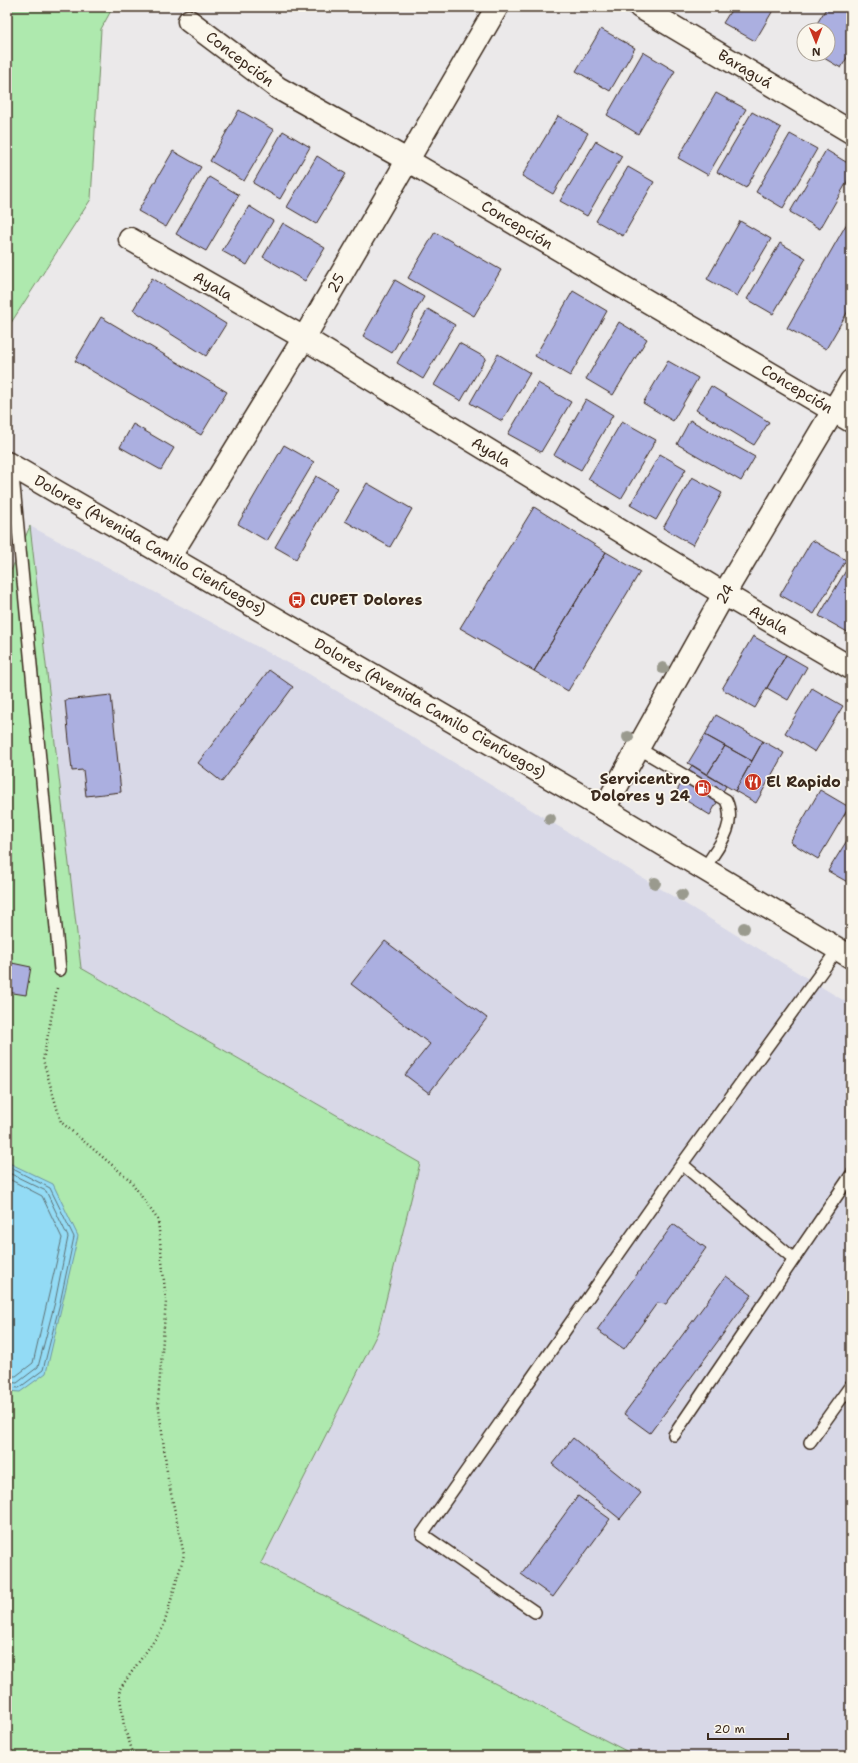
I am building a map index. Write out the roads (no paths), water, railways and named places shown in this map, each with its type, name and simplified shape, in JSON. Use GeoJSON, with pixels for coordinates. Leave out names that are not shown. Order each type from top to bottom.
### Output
{"type":"FeatureCollection","features":[{"type":"Feature","properties":{"kind":"street","name":"25"},"geometry":{"type":"LineString","coordinates":[[170,556],[304,338],[497,7]]}},
{"type":"Feature","properties":{"kind":"street","name":"Baraguá"},"geometry":{"type":"LineString","coordinates":[[640,7],[851,132]]}},
{"type":"Feature","properties":{"kind":"street","name":"Concepción"},"geometry":{"type":"LineString","coordinates":[[189,21],[278,88],[407,160],[842,416]]}},
{"type":"Feature","properties":{"kind":"street","name":"Ayala"},"geometry":{"type":"LineString","coordinates":[[130,239],[304,338],[724,594],[851,668]]}},
{"type":"Feature","properties":{"kind":"street","name":"24"},"geometry":{"type":"LineString","coordinates":[[604,809],[724,594],[842,416],[851,381]]}},
{"type":"Feature","properties":{"kind":"street","name":"Dolores (Avenida Camilo Cienfuegos)"},"geometry":{"type":"LineString","coordinates":[[9,464],[604,809],[844,953]]}},
{"type":"Feature","properties":{"kind":"lane"},"geometry":{"type":"LineString","coordinates":[[9,464],[60,970]]}},
{"type":"Feature","properties":{"kind":"lane"},"geometry":{"type":"LineString","coordinates":[[638,748],[726,800],[730,818],[728,828],[704,869]]}},
{"type":"Feature","properties":{"kind":"lane"},"geometry":{"type":"LineString","coordinates":[[536,1612],[422,1534],[682,1164],[844,953]]}},
{"type":"Feature","properties":{"kind":"lane"},"geometry":{"type":"LineString","coordinates":[[682,1164],[794,1259]]}},
{"type":"Feature","properties":{"kind":"lane"},"geometry":{"type":"LineString","coordinates":[[674,1435],[851,1175]]}},
{"type":"Feature","properties":{"kind":"lane"},"geometry":{"type":"LineString","coordinates":[[810,1442],[851,1385]]}},
{"type":"Feature","properties":{"kind":"water"},"geometry":{"type":"Polygon","coordinates":[[[7,1162],[53,1184],[78,1236],[46,1373],[20,1392],[7,1391],[7,1162]]]}},
{"type":"Feature","properties":{"kind":"place","name":"CUPET Dolores"},"geometry":{"type":"Point","coordinates":[297,600]}},
{"type":"Feature","properties":{"kind":"place","name":"El Rapido"},"geometry":{"type":"Point","coordinates":[753,782]}},
{"type":"Feature","properties":{"kind":"place","name":"Servicentro Dolores y 24"},"geometry":{"type":"Point","coordinates":[703,788]}}]}
